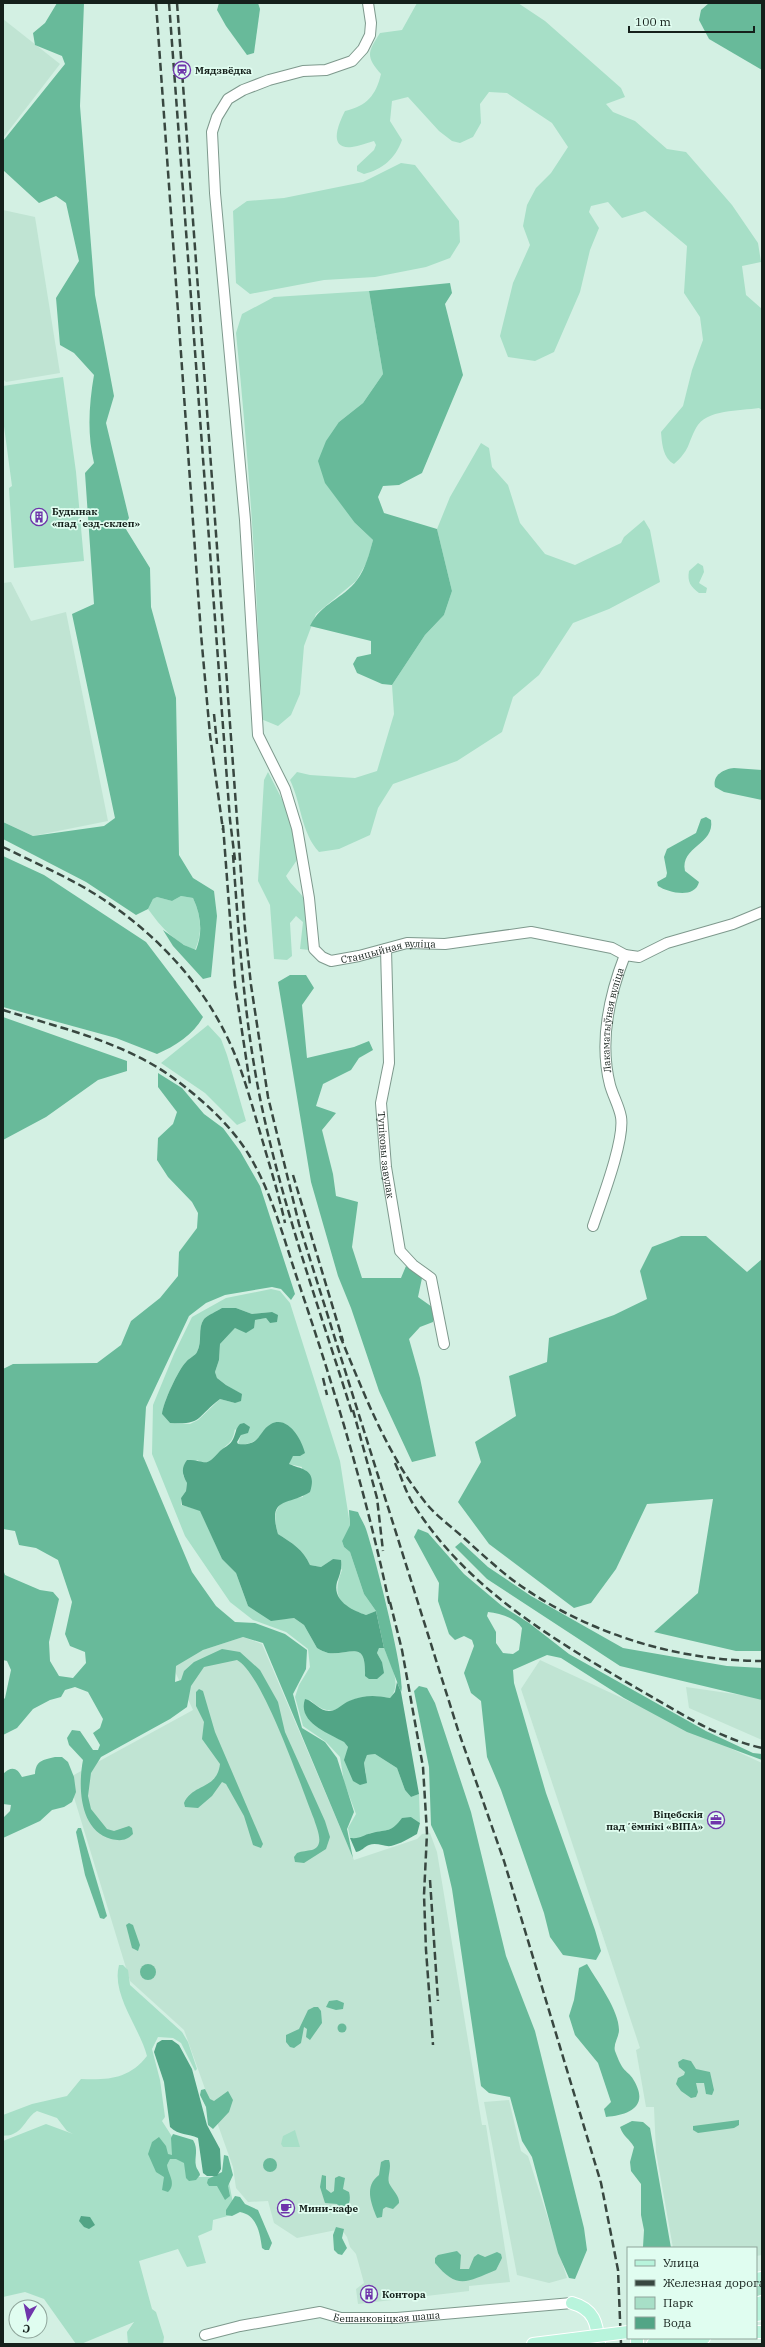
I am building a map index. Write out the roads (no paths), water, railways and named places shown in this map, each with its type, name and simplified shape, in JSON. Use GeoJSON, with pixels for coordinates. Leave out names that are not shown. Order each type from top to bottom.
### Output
{"type":"FeatureCollection","features":[{"type":"Feature","properties":{"kind":"main road"},"geometry":{"type":"LineString","coordinates":[[572,2303],[583,2306],[589,2311],[597,2322],[599,2344]]}},
{"type":"Feature","properties":{"kind":"main road"},"geometry":{"type":"LineString","coordinates":[[533,2344],[627,2332]]}},
{"type":"Feature","properties":{"kind":"main road"},"geometry":{"type":"LineString","coordinates":[[653,2344],[695,2339]]}},
{"type":"Feature","properties":{"kind":"street","name":"Станцыйная вуліца"},"geometry":{"type":"LineString","coordinates":[[368,3],[371,23],[370,35],[363,49],[352,61],[326,70],[303,71],[269,80],[243,90],[228,99],[217,116],[212,132],[214,193],[245,520],[258,735],[285,789],[297,828],[309,898],[314,949],[322,957],[332,961],[406,943],[445,944],[531,932],[612,948],[625,955]]}},
{"type":"Feature","properties":{"kind":"street","name":"Лакаматыўная вуліца"},"geometry":{"type":"LineString","coordinates":[[593,1226],[611,1174],[622,1118],[610,1086],[606,1061],[607,1023],[613,986],[625,955],[639,957],[667,943],[733,924],[762,912]]}},
{"type":"Feature","properties":{"kind":"street","name":"Тупіковы завулак"},"geometry":{"type":"LineString","coordinates":[[386,949],[389,1063],[380,1103],[386,1167],[400,1251],[413,1265],[431,1278],[444,1344]]}},
{"type":"Feature","properties":{"kind":"street","name":"Бешанковіцкая шаша"},"geometry":{"type":"LineString","coordinates":[[204,2334],[320,2312],[341,2318],[397,2318],[572,2303]]}},
{"type":"Feature","properties":{"kind":"water"},"geometry":{"type":"Polygon","coordinates":[[[222,1308],[236,1308],[252,1314],[272,1312],[278,1315],[277,1322],[270,1323],[266,1318],[255,1320],[254,1328],[246,1333],[235,1328],[220,1344],[219,1360],[215,1372],[217,1378],[242,1394],[241,1401],[235,1403],[220,1399],[194,1421],[188,1423],[170,1423],[162,1414],[171,1387],[183,1366],[195,1355],[199,1348],[201,1327],[204,1319],[222,1308]]]}},
{"type":"Feature","properties":{"kind":"water"},"geometry":{"type":"Polygon","coordinates":[[[277,1422],[283,1423],[293,1430],[301,1442],[305,1453],[300,1456],[293,1456],[289,1464],[308,1472],[312,1479],[312,1485],[310,1492],[287,1501],[277,1508],[275,1513],[275,1522],[278,1534],[300,1551],[310,1565],[321,1567],[333,1559],[341,1560],[341,1569],[336,1589],[340,1599],[344,1604],[366,1615],[376,1611],[384,1648],[379,1648],[377,1653],[382,1662],[384,1673],[377,1679],[369,1679],[365,1676],[365,1664],[360,1653],[356,1651],[337,1653],[324,1652],[317,1648],[304,1625],[294,1618],[271,1621],[248,1606],[236,1573],[222,1559],[200,1511],[182,1505],[181,1498],[186,1491],[187,1483],[183,1474],[183,1468],[187,1460],[208,1462],[231,1443],[238,1426],[244,1423],[250,1427],[248,1433],[241,1435],[237,1442],[238,1444],[251,1443],[255,1441],[267,1427],[277,1422]]]}},
{"type":"Feature","properties":{"kind":"water"},"geometry":{"type":"Polygon","coordinates":[[[397,1682],[401,1692],[419,1794],[411,1797],[405,1790],[397,1768],[375,1754],[367,1755],[364,1763],[367,1783],[360,1785],[353,1781],[344,1760],[348,1747],[344,1742],[316,1726],[305,1714],[304,1707],[305,1699],[323,1710],[330,1711],[349,1701],[359,1698],[379,1696],[390,1698],[395,1692],[397,1682]]]}},
{"type":"Feature","properties":{"kind":"water"},"geometry":{"type":"Polygon","coordinates":[[[411,1817],[420,1823],[417,1834],[405,1841],[391,1846],[372,1844],[356,1852],[350,1838],[389,1830],[402,1818],[411,1817]]]}},
{"type":"Feature","properties":{"kind":"water"},"geometry":{"type":"Polygon","coordinates":[[[162,2040],[172,2040],[179,2045],[192,2069],[207,2125],[220,2149],[221,2169],[217,2176],[207,2176],[203,2173],[198,2138],[177,2132],[170,2127],[164,2082],[154,2052],[157,2043],[162,2040]]]}},
{"type":"Feature","properties":{"kind":"water"},"geometry":{"type":"Polygon","coordinates":[[[81,2216],[90,2217],[95,2225],[89,2229],[84,2227],[79,2221],[81,2216]]]}},
{"type":"Feature","properties":{"kind":"railway"},"geometry":{"type":"LineString","coordinates":[[156,3],[201,634],[210,735],[223,830]]}},
{"type":"Feature","properties":{"kind":"railway"},"geometry":{"type":"LineString","coordinates":[[169,3],[230,820],[235,860]]}},
{"type":"Feature","properties":{"kind":"railway"},"geometry":{"type":"LineString","coordinates":[[177,3],[245,928],[251,985],[268,1097],[299,1224],[458,1730],[504,1861],[601,2183],[618,2270],[621,2344]]}},
{"type":"Feature","properties":{"kind":"railway"},"geometry":{"type":"LineString","coordinates":[[214,714],[217,744]]}},
{"type":"Feature","properties":{"kind":"railway"},"geometry":{"type":"LineString","coordinates":[[223,825],[235,985],[250,1084]]}},
{"type":"Feature","properties":{"kind":"railway"},"geometry":{"type":"LineString","coordinates":[[3,847],[73,881],[117,909],[157,942],[193,981],[208,1003],[233,1050],[252,1105],[285,1223]]}},
{"type":"Feature","properties":{"kind":"railway"},"geometry":{"type":"LineString","coordinates":[[233,855],[246,1007],[254,1068],[260,1098],[290,1218],[353,1416]]}},
{"type":"Feature","properties":{"kind":"railway"},"geometry":{"type":"LineString","coordinates":[[3,1010],[118,1047],[160,1069],[209,1107],[227,1125],[249,1155],[265,1186],[277,1218],[325,1364],[361,1484],[390,1607]]}},
{"type":"Feature","properties":{"kind":"railway"},"geometry":{"type":"LineString","coordinates":[[293,1175],[343,1341]]}},
{"type":"Feature","properties":{"kind":"railway"},"geometry":{"type":"LineString","coordinates":[[340,1336],[367,1401],[387,1443],[411,1483],[434,1512],[514,1581],[548,1603],[576,1618],[605,1631],[636,1642],[699,1656],[730,1660],[762,1661]]}},
{"type":"Feature","properties":{"kind":"railway"},"geometry":{"type":"LineString","coordinates":[[323,1378],[327,1395]]}},
{"type":"Feature","properties":{"kind":"railway"},"geometry":{"type":"LineString","coordinates":[[353,1410],[377,1498],[383,1551]]}},
{"type":"Feature","properties":{"kind":"railway"},"geometry":{"type":"LineString","coordinates":[[395,1463],[412,1502],[434,1533],[458,1561],[485,1587],[514,1610],[576,1652],[699,1724],[729,1738],[762,1748]]}},
{"type":"Feature","properties":{"kind":"railway"},"geometry":{"type":"LineString","coordinates":[[390,1602],[402,1650],[423,1767],[427,1833],[424,1895],[426,1950],[433,2045]]}},
{"type":"Feature","properties":{"kind":"railway"},"geometry":{"type":"LineString","coordinates":[[430,1880],[438,2001]]}},
{"type":"Feature","properties":{"kind":"place","name":"Мядзвёдка"},"geometry":{"type":"Point","coordinates":[182,70]}},
{"type":"Feature","properties":{"kind":"place","name":"Будынак «падʼезд-склеп»"},"geometry":{"type":"Point","coordinates":[39,517]}},
{"type":"Feature","properties":{"kind":"place","name":"Віцебскія падʼёмнікі «ВІПА»"},"geometry":{"type":"Point","coordinates":[716,1820]}},
{"type":"Feature","properties":{"kind":"place","name":"Мини-кафе"},"geometry":{"type":"Point","coordinates":[286,2208]}},
{"type":"Feature","properties":{"kind":"place","name":"Контора"},"geometry":{"type":"Point","coordinates":[369,2294]}}]}
